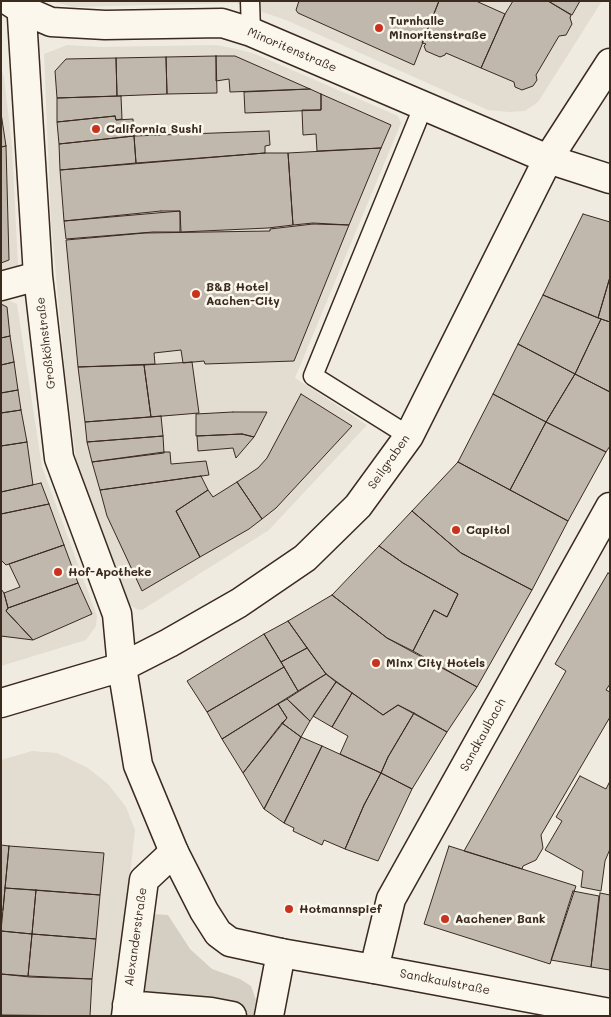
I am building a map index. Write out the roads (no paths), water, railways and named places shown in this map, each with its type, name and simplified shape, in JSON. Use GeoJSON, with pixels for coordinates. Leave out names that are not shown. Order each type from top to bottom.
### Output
{"type":"FeatureCollection","features":[{"type":"Feature","properties":{"kind":"street","name":"Minoritenstraße"},"geometry":{"type":"LineString","coordinates":[[17,4],[51,22],[105,25],[222,23],[251,32],[548,160]]}},
{"type":"Feature","properties":{"kind":"street","name":"Großkölnstraße"},"geometry":{"type":"LineString","coordinates":[[17,4],[38,276],[59,458],[117,614],[122,667]]}},
{"type":"Feature","properties":{"kind":"street","name":"Seilgraben"},"geometry":{"type":"LineString","coordinates":[[1,703],[122,667],[170,643],[239,603],[304,558],[358,506],[409,436],[548,160],[610,63]]}},
{"type":"Feature","properties":{"kind":"street"},"geometry":{"type":"LineString","coordinates":[[548,160],[610,179]]}},
{"type":"Feature","properties":{"kind":"street"},"geometry":{"type":"LineString","coordinates":[[1,286],[38,276]]}},
{"type":"Feature","properties":{"kind":"street","name":"Sandkaulbach"},"geometry":{"type":"LineString","coordinates":[[374,969],[390,899],[610,508]]}},
{"type":"Feature","properties":{"kind":"street"},"geometry":{"type":"LineString","coordinates":[[122,667],[138,766],[174,852],[204,911],[218,933],[230,942],[281,953],[269,1016]]}},
{"type":"Feature","properties":{"kind":"street","name":"Alexanderstraße"},"geometry":{"type":"LineString","coordinates":[[174,852],[144,880],[126,1011],[211,1012],[232,1016]]}},
{"type":"Feature","properties":{"kind":"street","name":"Sandkaulstraße"},"geometry":{"type":"LineString","coordinates":[[281,953],[610,1013]]}},
{"type":"Feature","properties":{"kind":"lane"},"geometry":{"type":"LineString","coordinates":[[250,1],[251,32]]}},
{"type":"Feature","properties":{"kind":"lane"},"geometry":{"type":"LineString","coordinates":[[409,436],[313,376],[423,107]]}},
{"type":"Feature","properties":{"kind":"place","name":"Turnhalle Minoritenstraße"},"geometry":{"type":"Point","coordinates":[379,28]}},
{"type":"Feature","properties":{"kind":"place","name":"California Sushi"},"geometry":{"type":"Point","coordinates":[96,129]}},
{"type":"Feature","properties":{"kind":"place","name":"B&B Hotel Aachen-City"},"geometry":{"type":"Point","coordinates":[196,294]}},
{"type":"Feature","properties":{"kind":"place","name":"Capitol"},"geometry":{"type":"Point","coordinates":[456,530]}},
{"type":"Feature","properties":{"kind":"place","name":"Hof-Apotheke"},"geometry":{"type":"Point","coordinates":[58,572]}},
{"type":"Feature","properties":{"kind":"place","name":"Minx City Hotels"},"geometry":{"type":"Point","coordinates":[376,663]}},
{"type":"Feature","properties":{"kind":"place","name":"Hotmannspief"},"geometry":{"type":"Point","coordinates":[289,909]}},
{"type":"Feature","properties":{"kind":"place","name":"Aachener Bank"},"geometry":{"type":"Point","coordinates":[445,919]}}]}
